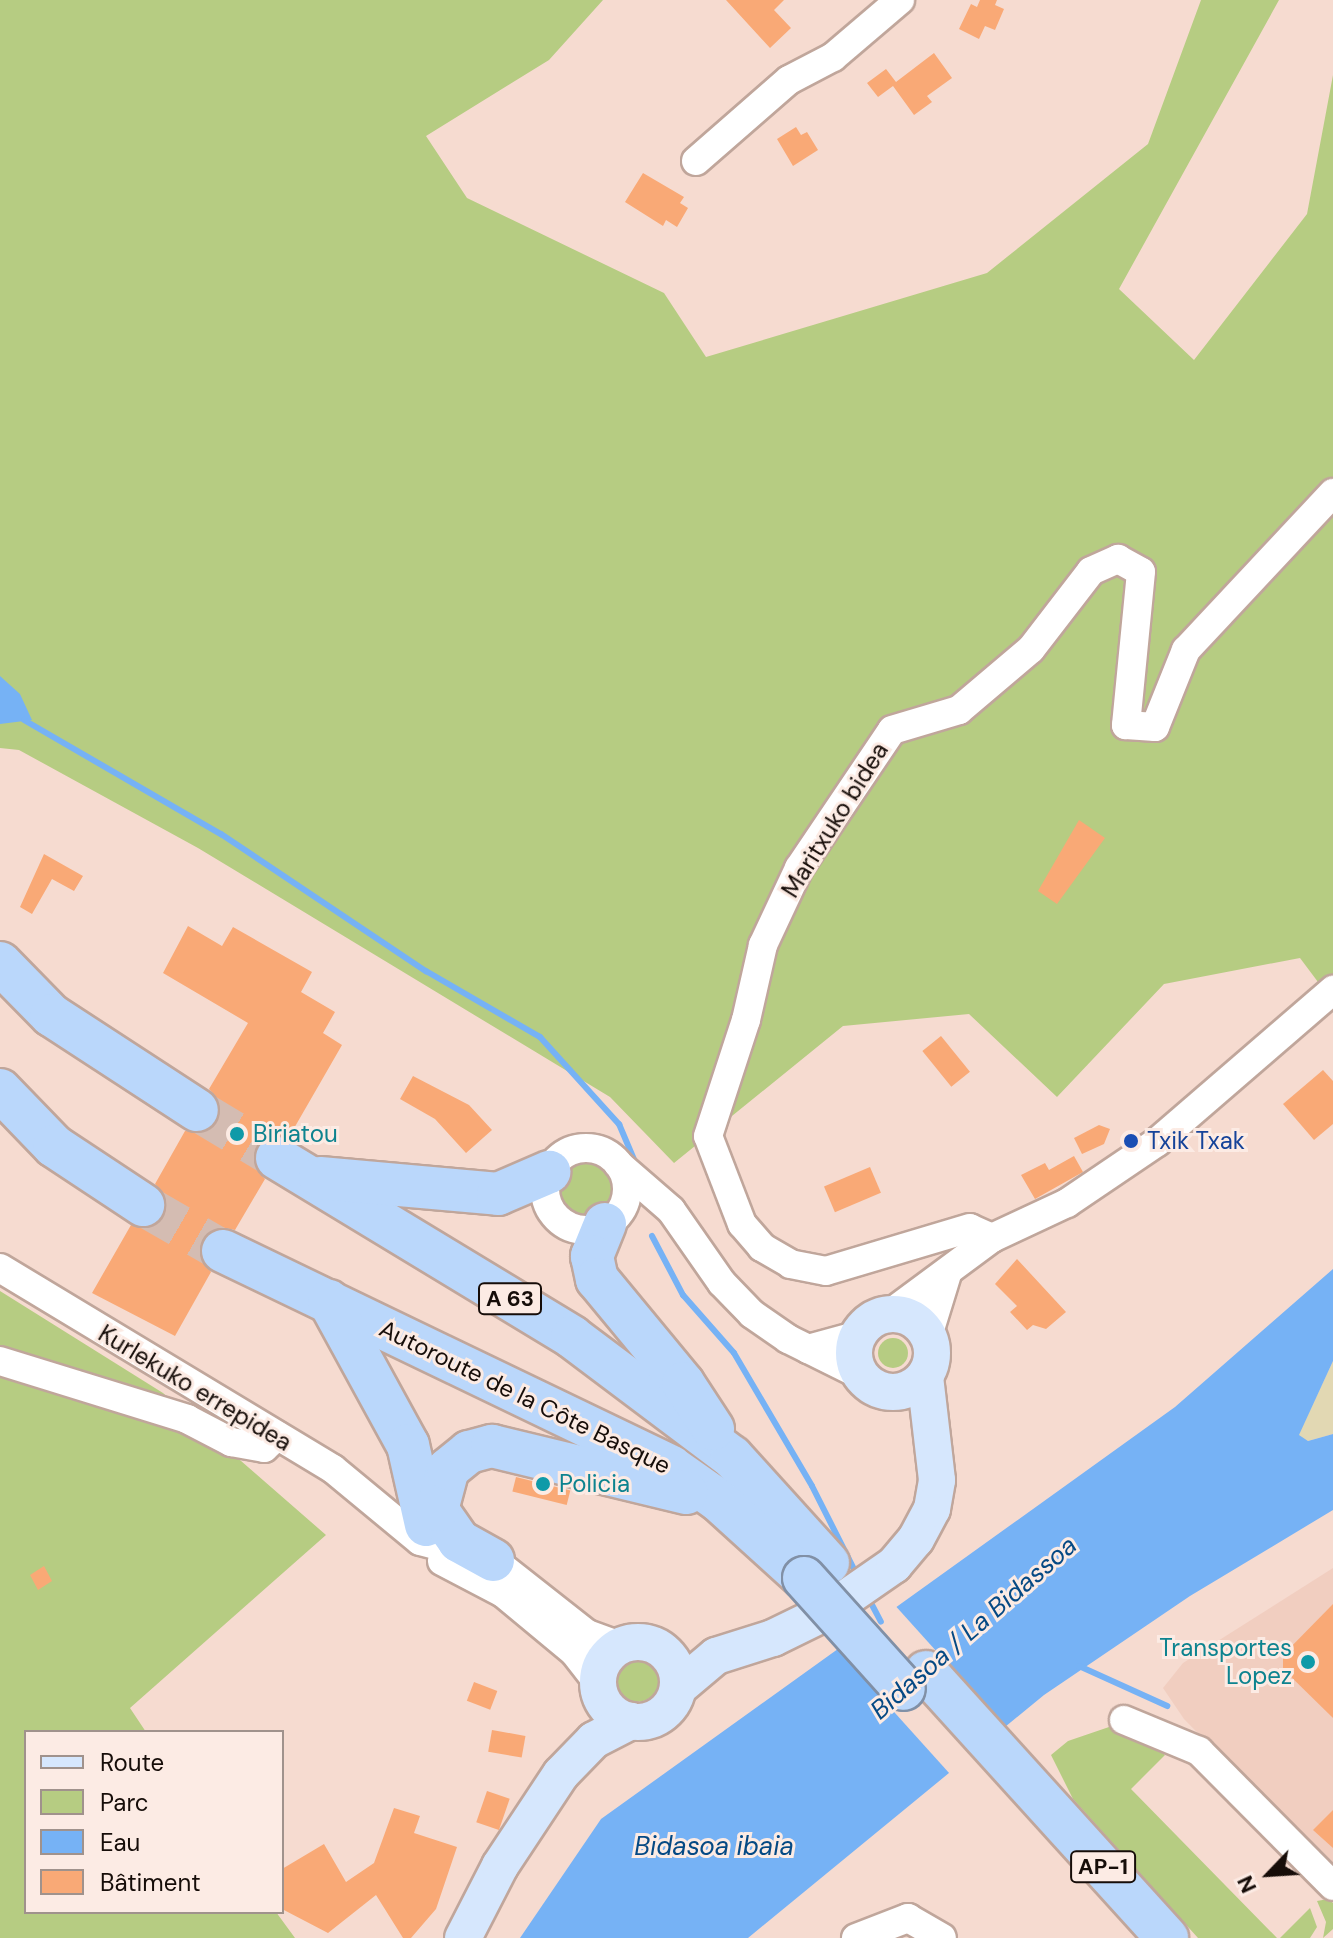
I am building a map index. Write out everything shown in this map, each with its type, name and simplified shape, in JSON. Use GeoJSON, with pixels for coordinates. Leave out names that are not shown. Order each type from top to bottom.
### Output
{"type":"FeatureCollection","features":[{"type":"Feature","properties":{"kind":"highway"},"geometry":{"type":"LineString","coordinates":[[0,963],[51,1015],[197,1110]]}},
{"type":"Feature","properties":{"kind":"highway"},"geometry":{"type":"LineString","coordinates":[[0,1090],[54,1146],[143,1205]]}},
{"type":"Feature","properties":{"kind":"highway","name":"Autoroute de la Côte Basque"},"geometry":{"type":"LineString","coordinates":[[549,1172],[498,1194],[294,1167],[572,1337],[732,1457],[816,1571]]}},
{"type":"Feature","properties":{"kind":"highway"},"geometry":{"type":"LineString","coordinates":[[610,1221],[592,1256],[597,1279],[683,1383],[732,1457]]}},
{"type":"Feature","properties":{"kind":"highway","name":"Autoroute de la Côte Basque"},"geometry":{"type":"LineString","coordinates":[[223,1251],[671,1467],[816,1571]]}},
{"type":"Feature","properties":{"kind":"highway"},"geometry":{"type":"LineString","coordinates":[[329,1301],[408,1445],[421,1515],[443,1554]]}},
{"type":"Feature","properties":{"kind":"highway"},"geometry":{"type":"LineString","coordinates":[[493,1560],[459,1541],[437,1510],[448,1469],[457,1457],[482,1447],[718,1500]]}},
{"type":"Feature","properties":{"kind":"highway","name":"A 63"},"geometry":{"type":"LineString","coordinates":[[816,1571],[915,1680]]}},
{"type":"Feature","properties":{"kind":"highway","name":"AP-1"},"geometry":{"type":"LineString","coordinates":[[915,1680],[1027,1804],[1167,1938]]}},
{"type":"Feature","properties":{"kind":"highway","name":"AP-1"},"geometry":{"type":"LineString","coordinates":[[1027,1804],[1129,1938]]}},
{"type":"Feature","properties":{"kind":"main road"},"geometry":{"type":"LineString","coordinates":[[583,1749],[631,1721],[662,1715],[678,1688],[716,1656],[800,1627],[894,1565],[932,1509],[937,1480],[925,1376],[932,1356],[928,1336],[911,1319],[873,1325],[855,1359],[861,1375],[874,1387],[892,1392],[916,1385],[925,1376]]}},
{"type":"Feature","properties":{"kind":"main road"},"geometry":{"type":"LineString","coordinates":[[892,1392],[931,1446]]}},
{"type":"Feature","properties":{"kind":"main road"},"geometry":{"type":"LineString","coordinates":[[463,1938],[519,1834],[583,1749],[599,1690],[603,1661],[620,1646],[642,1641],[662,1649],[716,1656]]}},
{"type":"Feature","properties":{"kind":"main road"},"geometry":{"type":"LineString","coordinates":[[662,1649],[675,1666],[678,1688]]}},
{"type":"Feature","properties":{"kind":"main road"},"geometry":{"type":"LineString","coordinates":[[599,1690],[613,1713],[631,1721]]}},
{"type":"Feature","properties":{"kind":"street"},"geometry":{"type":"LineString","coordinates":[[696,161],[789,80],[833,57],[900,0]]}},
{"type":"Feature","properties":{"kind":"street","name":"Maritxuko bidea"},"geometry":{"type":"LineString","coordinates":[[992,1238],[970,1228],[826,1271],[791,1264],[762,1247],[742,1224],[708,1136],[746,1020],[763,945],[799,868],[892,730],[959,710],[1031,649],[1091,571],[1118,559],[1141,572],[1126,725],[1155,727],[1186,650],[1333,493]]}},
{"type":"Feature","properties":{"kind":"street"},"geometry":{"type":"LineString","coordinates":[[808,1349],[873,1325],[992,1238],[1067,1203],[1157,1142],[1333,990]]}},
{"type":"Feature","properties":{"kind":"street"},"geometry":{"type":"LineString","coordinates":[[685,1228],[649,1213],[581,1229],[558,1219],[546,1197],[549,1172],[561,1157],[583,1148],[603,1152],[655,1193],[685,1228],[736,1300],[808,1349],[861,1375]]}},
{"type":"Feature","properties":{"kind":"street"},"geometry":{"type":"LineString","coordinates":[[610,1221],[627,1186],[618,1164]]}},
{"type":"Feature","properties":{"kind":"street","name":"Kurlekuko errepidea"},"geometry":{"type":"LineString","coordinates":[[0,1268],[333,1469],[383,1515],[503,1593],[574,1652],[599,1690]]}},
{"type":"Feature","properties":{"kind":"street"},"geometry":{"type":"LineString","coordinates":[[928,1336],[947,1273]]}},
{"type":"Feature","properties":{"kind":"street"},"geometry":{"type":"LineString","coordinates":[[0,1361],[187,1419],[231,1442],[264,1448],[277,1436]]}},
{"type":"Feature","properties":{"kind":"street"},"geometry":{"type":"LineString","coordinates":[[443,1554],[493,1560],[587,1634],[620,1646]]}},
{"type":"Feature","properties":{"kind":"street"},"geometry":{"type":"LineString","coordinates":[[1124,1720],[1199,1751],[1332,1885]]}},
{"type":"Feature","properties":{"kind":"street"},"geometry":{"type":"LineString","coordinates":[[856,1938],[908,1918],[942,1938]]}},
{"type":"Feature","properties":{"kind":"shaded area"},"geometry":{"type":"Polygon","coordinates":[[[1333,1568],[1333,1871],[1184,1719],[1163,1688],[1183,1663],[1333,1568]]]}},
{"type":"Feature","properties":{"kind":"green space"},"geometry":{"type":"Polygon","coordinates":[[[0,0],[603,0],[549,60],[426,136],[467,198],[664,293],[706,357],[987,273],[1148,144],[1201,0],[1279,0],[1119,289],[1194,360],[1307,214],[1333,75],[1333,1002],[1300,958],[1164,984],[1057,1097],[969,1014],[843,1026],[674,1163],[610,1097],[198,848],[19,750],[0,748],[0,0]]]}},
{"type":"Feature","properties":{"kind":"green space"},"geometry":{"type":"Polygon","coordinates":[[[587,1158],[598,1160],[607,1167],[614,1176],[614,1198],[607,1207],[598,1214],[587,1216],[576,1214],[567,1207],[560,1198],[558,1187],[560,1176],[567,1167],[576,1160],[587,1158]]]}},
{"type":"Feature","properties":{"kind":"green space"},"geometry":{"type":"Polygon","coordinates":[[[0,1291],[163,1393],[326,1535],[130,1708],[145,1730],[24,1730],[24,1914],[277,1914],[295,1938],[0,1938],[0,1291]]]}},
{"type":"Feature","properties":{"kind":"green space"},"geometry":{"type":"Polygon","coordinates":[[[893,1338],[899,1339],[907,1347],[907,1359],[899,1367],[893,1368],[887,1367],[879,1359],[878,1353],[879,1347],[887,1339],[893,1338]]]}},
{"type":"Feature","properties":{"kind":"green space"},"geometry":{"type":"Polygon","coordinates":[[[637,1658],[653,1664],[659,1680],[653,1696],[637,1702],[621,1696],[615,1680],[621,1664],[637,1658]]]}},
{"type":"Feature","properties":{"kind":"green space"},"geometry":{"type":"Polygon","coordinates":[[[1109,1727],[1130,1729],[1165,1755],[1131,1789],[1277,1938],[1198,1938],[1073,1799],[1051,1755],[1068,1741],[1109,1727]]]}},
{"type":"Feature","properties":{"kind":"green space"},"geometry":{"type":"Polygon","coordinates":[[[1328,1899],[1333,1903],[1333,1929],[1323,1938],[1326,1922],[1317,1901],[1328,1899]]]}},
{"type":"Feature","properties":{"kind":"green space"},"geometry":{"type":"Polygon","coordinates":[[[1310,1908],[1317,1927],[1310,1938],[1280,1938],[1310,1908]]]}},
{"type":"Feature","properties":{"kind":"sand"},"geometry":{"type":"Polygon","coordinates":[[[1333,1361],[1333,1434],[1308,1441],[1298,1436],[1333,1361]]]}},
{"type":"Feature","properties":{"kind":"water"},"geometry":{"type":"Polygon","coordinates":[[[0,676],[20,694],[32,720],[0,724],[0,676]]]}},
{"type":"Feature","properties":{"kind":"water","name":"Bidasoa ibaia"},"geometry":{"type":"Polygon","coordinates":[[[1333,1269],[1333,1361],[1299,1435],[1308,1441],[1333,1434],[1333,1510],[1190,1596],[1044,1695],[748,1938],[520,1938],[601,1819],[1175,1407],[1333,1269]]]}},
{"type":"Feature","properties":{"kind":"pier"},"geometry":{"type":"Polygon","coordinates":[[[892,1602],[1007,1730],[954,1778],[838,1650],[892,1602]]]}},
{"type":"Feature","properties":{"kind":"building"},"geometry":{"type":"Polygon","coordinates":[[[726,0],[784,0],[774,10],[791,28],[770,48],[726,0]]]}},
{"type":"Feature","properties":{"kind":"building"},"geometry":{"type":"Polygon","coordinates":[[[980,0],[997,0],[995,5],[1004,9],[995,30],[985,26],[979,39],[959,29],[971,4],[977,7],[980,0]]]}},
{"type":"Feature","properties":{"kind":"building"},"geometry":{"type":"Polygon","coordinates":[[[934,53],[952,78],[927,96],[932,102],[914,115],[893,86],[878,97],[867,83],[886,69],[896,82],[934,53]]]}},
{"type":"Feature","properties":{"kind":"building"},"geometry":{"type":"Polygon","coordinates":[[[796,127],[801,135],[807,132],[818,150],[793,166],[777,139],[796,127]]]}},
{"type":"Feature","properties":{"kind":"building"},"geometry":{"type":"Polygon","coordinates":[[[643,173],[684,197],[680,203],[688,208],[677,227],[666,220],[663,226],[625,202],[643,173]]]}},
{"type":"Feature","properties":{"kind":"building"},"geometry":{"type":"Polygon","coordinates":[[[1079,820],[1105,838],[1057,904],[1038,891],[1079,820]]]}},
{"type":"Feature","properties":{"kind":"building"},"geometry":{"type":"Polygon","coordinates":[[[44,854],[83,876],[74,891],[52,879],[32,914],[20,907],[44,854]]]}},
{"type":"Feature","properties":{"kind":"building","name":"Biriatou"},"geometry":{"type":"Polygon","coordinates":[[[188,926],[222,946],[233,927],[312,972],[301,992],[335,1012],[323,1033],[342,1045],[289,1137],[266,1137],[256,1146],[256,1169],[265,1179],[235,1230],[220,1227],[202,1240],[199,1254],[211,1272],[175,1336],[92,1293],[131,1225],[153,1227],[163,1218],[165,1195],[155,1184],[185,1131],[207,1132],[217,1122],[219,1100],[209,1089],[248,1023],[163,973],[188,926]]]}},
{"type":"Feature","properties":{"kind":"building"},"geometry":{"type":"Polygon","coordinates":[[[941,1036],[970,1072],[951,1087],[922,1051],[941,1036]]]}},
{"type":"Feature","properties":{"kind":"building"},"geometry":{"type":"Polygon","coordinates":[[[1323,1070],[1333,1081],[1333,1124],[1314,1140],[1283,1104],[1323,1070]]]}},
{"type":"Feature","properties":{"kind":"building"},"geometry":{"type":"Polygon","coordinates":[[[413,1076],[469,1105],[492,1130],[466,1153],[435,1119],[400,1099],[413,1076]]]}},
{"type":"Feature","properties":{"kind":"building"},"geometry":{"type":"Polygon","coordinates":[[[1099,1125],[1110,1129],[1104,1144],[1082,1154],[1074,1138],[1099,1125]]]}},
{"type":"Feature","properties":{"kind":"building"},"geometry":{"type":"Polygon","coordinates":[[[1074,1156],[1083,1172],[1035,1199],[1021,1175],[1045,1163],[1049,1170],[1074,1156]]]}},
{"type":"Feature","properties":{"kind":"building"},"geometry":{"type":"Polygon","coordinates":[[[870,1167],[881,1193],[835,1212],[824,1187],[870,1167]]]}},
{"type":"Feature","properties":{"kind":"building"},"geometry":{"type":"Polygon","coordinates":[[[1017,1259],[1066,1312],[1046,1329],[1033,1325],[1027,1330],[1010,1312],[1017,1306],[995,1284],[1017,1259]]]}},
{"type":"Feature","properties":{"kind":"building"},"geometry":{"type":"Polygon","coordinates":[[[516,1477],[570,1491],[567,1505],[512,1492],[516,1477]]]}},
{"type":"Feature","properties":{"kind":"building"},"geometry":{"type":"Polygon","coordinates":[[[44,1566],[52,1581],[38,1590],[30,1575],[44,1566]]]}},
{"type":"Feature","properties":{"kind":"building","name":"Transportes Lopez"},"geometry":{"type":"Polygon","coordinates":[[[1333,1604],[1333,1718],[1283,1669],[1283,1655],[1333,1604]]]}},
{"type":"Feature","properties":{"kind":"building"},"geometry":{"type":"Polygon","coordinates":[[[474,1682],[497,1691],[490,1710],[467,1701],[474,1682]]]}},
{"type":"Feature","properties":{"kind":"building"},"geometry":{"type":"Polygon","coordinates":[[[492,1730],[525,1736],[522,1758],[488,1752],[492,1730]]]}},
{"type":"Feature","properties":{"kind":"building"},"geometry":{"type":"Polygon","coordinates":[[[487,1791],[510,1799],[499,1830],[476,1822],[487,1791]]]}},
{"type":"Feature","properties":{"kind":"building"},"geometry":{"type":"Polygon","coordinates":[[[394,1808],[420,1816],[414,1833],[457,1847],[436,1909],[411,1938],[403,1938],[376,1895],[328,1933],[284,1910],[284,1868],[324,1844],[346,1882],[374,1863],[394,1808]]]}},
{"type":"Feature","properties":{"kind":"building"},"geometry":{"type":"Polygon","coordinates":[[[1333,1810],[1333,1848],[1313,1830],[1333,1810]]]}},
{"type":"Feature","properties":{"kind":"waterway"},"geometry":{"type":"LineString","coordinates":[[24,720],[221,834],[426,971],[540,1037],[619,1124],[636,1164]]}},
{"type":"Feature","properties":{"kind":"waterway"},"geometry":{"type":"LineString","coordinates":[[652,1236],[683,1295],[734,1353],[812,1486],[855,1571]]}},
{"type":"Feature","properties":{"kind":"waterway"},"geometry":{"type":"LineString","coordinates":[[871,1603],[881,1622]]}},
{"type":"Feature","properties":{"kind":"waterway"},"geometry":{"type":"LineString","coordinates":[[1079,1666],[1167,1706]]}},
{"type":"Feature","properties":{"kind":"tunnel"},"geometry":{"type":"LineString","coordinates":[[197,1110],[277,1158]]}},
{"type":"Feature","properties":{"kind":"tunnel"},"geometry":{"type":"LineString","coordinates":[[143,1205],[223,1251]]}},
{"type":"Feature","properties":{"kind":"place","name":"Biriatou"},"geometry":{"type":"Point","coordinates":[237,1134]}},
{"type":"Feature","properties":{"kind":"place","name":"Txik Txak"},"geometry":{"type":"Point","coordinates":[1131,1141]}},
{"type":"Feature","properties":{"kind":"place","name":"Policia"},"geometry":{"type":"Point","coordinates":[543,1484]}},
{"type":"Feature","properties":{"kind":"place","name":"Transportes Lopez"},"geometry":{"type":"Point","coordinates":[1308,1662]}},
{"type":"Feature","properties":{"kind":"water label","name":"Bidasoa / La Bidassoa"},"geometry":{"type":"Point","coordinates":[974,1628]}}]}
